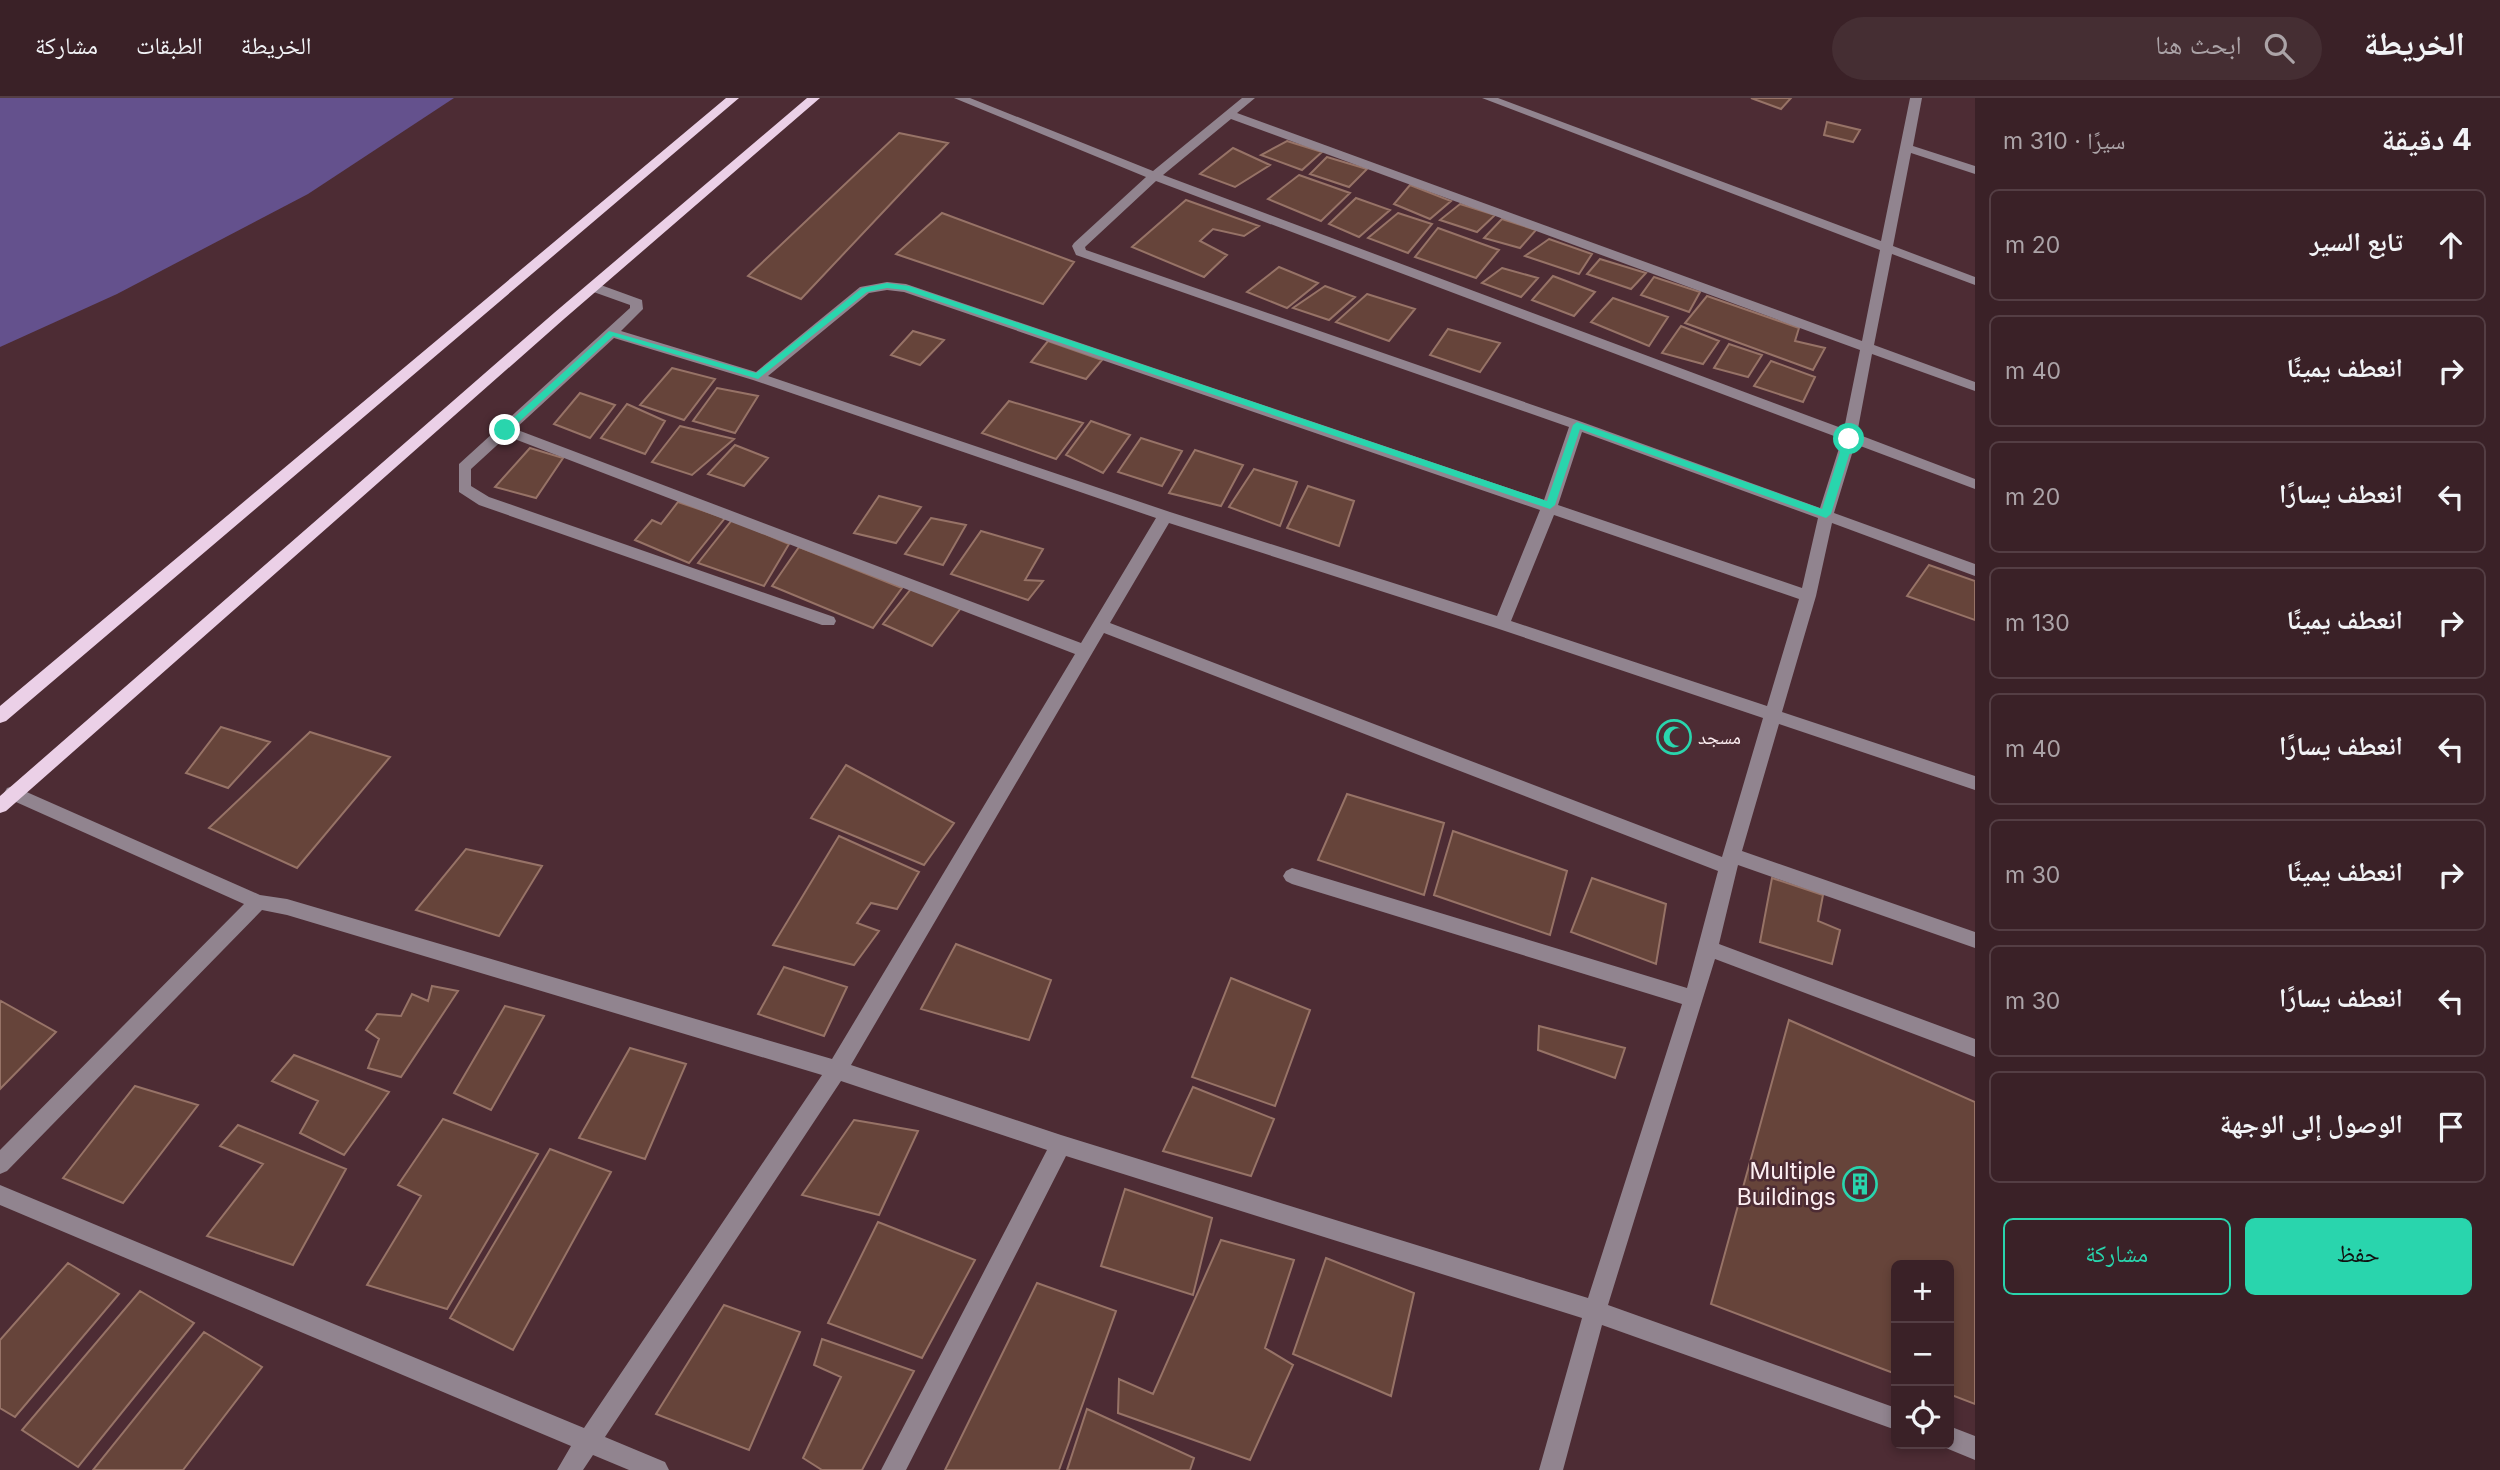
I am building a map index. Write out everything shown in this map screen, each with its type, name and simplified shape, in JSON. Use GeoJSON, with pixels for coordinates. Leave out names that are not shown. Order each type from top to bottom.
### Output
{"type":"FeatureCollection","features":[{"type":"Feature","properties":{"kind":"main road"},"geometry":{"type":"LineString","coordinates":[[0,716],[733,98]]}},
{"type":"Feature","properties":{"kind":"main road"},"geometry":{"type":"LineString","coordinates":[[7,800],[593,287],[814,98]]}},
{"type":"Feature","properties":{"kind":"street"},"geometry":{"type":"LineString","coordinates":[[960,98],[1154,176],[1849,439],[1975,484]]}},
{"type":"Feature","properties":{"kind":"street"},"geometry":{"type":"LineString","coordinates":[[1249,98],[1154,176],[1079,246],[1081,252],[1577,425],[1975,570]]}},
{"type":"Feature","properties":{"kind":"street"},"geometry":{"type":"LineString","coordinates":[[1488,98],[1975,281]]}},
{"type":"Feature","properties":{"kind":"street"},"geometry":{"type":"LineString","coordinates":[[1551,1470],[1595,1311],[1709,948],[1771,716],[1808,596],[1826,514],[1849,439],[1916,98]]}},
{"type":"Feature","properties":{"kind":"street"},"geometry":{"type":"LineString","coordinates":[[1231,115],[1975,387]]}},
{"type":"Feature","properties":{"kind":"street"},"geometry":{"type":"LineString","coordinates":[[1905,147],[1975,170]]}},
{"type":"Feature","properties":{"kind":"street"},"geometry":{"type":"LineString","coordinates":[[758,377],[865,290],[887,286],[906,288],[1550,505],[1808,596]]}},
{"type":"Feature","properties":{"kind":"street"},"geometry":{"type":"LineString","coordinates":[[593,287],[637,303],[636,309],[464,467],[464,488],[484,501],[828,621]]}},
{"type":"Feature","properties":{"kind":"street"},"geometry":{"type":"LineString","coordinates":[[612,333],[758,377],[1165,516],[1502,624],[1975,783]]}},
{"type":"Feature","properties":{"kind":"street"},"geometry":{"type":"LineString","coordinates":[[1502,624],[1550,505],[1577,425]]}},
{"type":"Feature","properties":{"kind":"street"},"geometry":{"type":"LineString","coordinates":[[505,430],[1085,651]]}},
{"type":"Feature","properties":{"kind":"street"},"geometry":{"type":"LineString","coordinates":[[569,1470],[836,1070],[1165,516]]}},
{"type":"Feature","properties":{"kind":"street"},"geometry":{"type":"LineString","coordinates":[[1100,625],[1731,861],[1975,940]]}},
{"type":"Feature","properties":{"kind":"street"},"geometry":{"type":"LineString","coordinates":[[7,800],[258,902],[287,907],[836,1070],[1061,1145],[1595,1311],[1891,1417]]}},
{"type":"Feature","properties":{"kind":"street"},"geometry":{"type":"LineString","coordinates":[[1292,876],[1693,999]]}},
{"type":"Feature","properties":{"kind":"street"},"geometry":{"type":"LineString","coordinates":[[0,1164],[258,902]]}},
{"type":"Feature","properties":{"kind":"street"},"geometry":{"type":"LineString","coordinates":[[1709,948],[1975,1048]]}},
{"type":"Feature","properties":{"kind":"street"},"geometry":{"type":"LineString","coordinates":[[893,1470],[1061,1145]]}},
{"type":"Feature","properties":{"kind":"street"},"geometry":{"type":"LineString","coordinates":[[0,1195],[657,1470]]}},
{"type":"Feature","properties":{"kind":"street"},"geometry":{"type":"LineString","coordinates":[[1954,1440],[1975,1448]]}},
{"type":"Feature","properties":{"kind":"shaded area"},"geometry":{"type":"Polygon","coordinates":[[[0,98],[454,98],[308,194],[117,294],[0,347],[0,98]]]}},
{"type":"Feature","properties":{"kind":"building"},"geometry":{"type":"Polygon","coordinates":[[[1751,98],[1791,98],[1781,109],[1751,98]]]}},
{"type":"Feature","properties":{"kind":"building"},"geometry":{"type":"Polygon","coordinates":[[[1827,122],[1860,130],[1853,142],[1824,135],[1827,122]]]}},
{"type":"Feature","properties":{"kind":"building"},"geometry":{"type":"Polygon","coordinates":[[[899,133],[948,143],[801,299],[748,276],[899,133]]]}},
{"type":"Feature","properties":{"kind":"building"},"geometry":{"type":"Polygon","coordinates":[[[1287,141],[1322,152],[1302,170],[1261,155],[1287,141]]]}},
{"type":"Feature","properties":{"kind":"building"},"geometry":{"type":"Polygon","coordinates":[[[1233,148],[1270,165],[1235,187],[1200,174],[1233,148]]]}},
{"type":"Feature","properties":{"kind":"building"},"geometry":{"type":"Polygon","coordinates":[[[1327,157],[1367,169],[1349,187],[1310,174],[1327,157]]]}},
{"type":"Feature","properties":{"kind":"building"},"geometry":{"type":"Polygon","coordinates":[[[1299,175],[1350,193],[1321,221],[1268,199],[1299,175]]]}},
{"type":"Feature","properties":{"kind":"building"},"geometry":{"type":"Polygon","coordinates":[[[1410,185],[1451,201],[1430,219],[1394,204],[1410,185]]]}},
{"type":"Feature","properties":{"kind":"building"},"geometry":{"type":"Polygon","coordinates":[[[1356,198],[1390,210],[1359,237],[1329,224],[1356,198]]]}},
{"type":"Feature","properties":{"kind":"building"},"geometry":{"type":"Polygon","coordinates":[[[1186,200],[1259,226],[1244,236],[1213,229],[1200,241],[1227,255],[1204,277],[1132,247],[1186,200]]]}},
{"type":"Feature","properties":{"kind":"building"},"geometry":{"type":"Polygon","coordinates":[[[1460,204],[1495,215],[1477,232],[1440,220],[1460,204]]]}},
{"type":"Feature","properties":{"kind":"building"},"geometry":{"type":"Polygon","coordinates":[[[942,213],[1074,262],[1043,304],[896,254],[942,213]]]}},
{"type":"Feature","properties":{"kind":"building"},"geometry":{"type":"Polygon","coordinates":[[[1398,213],[1432,224],[1408,253],[1368,238],[1398,213]]]}},
{"type":"Feature","properties":{"kind":"building"},"geometry":{"type":"Polygon","coordinates":[[[1502,219],[1536,230],[1520,248],[1484,238],[1502,219]]]}},
{"type":"Feature","properties":{"kind":"building"},"geometry":{"type":"Polygon","coordinates":[[[1438,228],[1499,250],[1476,278],[1415,257],[1438,228]]]}},
{"type":"Feature","properties":{"kind":"building"},"geometry":{"type":"Polygon","coordinates":[[[1549,239],[1592,254],[1579,274],[1525,256],[1549,239]]]}},
{"type":"Feature","properties":{"kind":"building"},"geometry":{"type":"Polygon","coordinates":[[[1600,259],[1646,273],[1631,289],[1587,274],[1600,259]]]}},
{"type":"Feature","properties":{"kind":"building"},"geometry":{"type":"Polygon","coordinates":[[[1279,267],[1318,283],[1287,308],[1247,292],[1279,267]]]}},
{"type":"Feature","properties":{"kind":"building"},"geometry":{"type":"Polygon","coordinates":[[[1502,268],[1538,278],[1521,297],[1482,283],[1502,268]]]}},
{"type":"Feature","properties":{"kind":"building"},"geometry":{"type":"Polygon","coordinates":[[[1553,276],[1595,292],[1574,316],[1532,300],[1553,276]]]}},
{"type":"Feature","properties":{"kind":"building"},"geometry":{"type":"Polygon","coordinates":[[[1654,277],[1700,292],[1689,312],[1641,295],[1654,277]]]}},
{"type":"Feature","properties":{"kind":"building"},"geometry":{"type":"Polygon","coordinates":[[[1325,286],[1355,297],[1329,320],[1293,308],[1325,286]]]}},
{"type":"Feature","properties":{"kind":"building"},"geometry":{"type":"Polygon","coordinates":[[[1367,294],[1415,309],[1389,341],[1336,322],[1367,294]]]}},
{"type":"Feature","properties":{"kind":"building"},"geometry":{"type":"Polygon","coordinates":[[[1707,296],[1799,328],[1795,341],[1825,348],[1813,370],[1685,323],[1707,296]]]}},
{"type":"Feature","properties":{"kind":"building"},"geometry":{"type":"Polygon","coordinates":[[[1613,298],[1668,317],[1649,346],[1591,322],[1613,298]]]}},
{"type":"Feature","properties":{"kind":"building"},"geometry":{"type":"Polygon","coordinates":[[[1681,326],[1719,341],[1703,364],[1662,353],[1681,326]]]}},
{"type":"Feature","properties":{"kind":"building"},"geometry":{"type":"Polygon","coordinates":[[[1448,329],[1500,343],[1480,372],[1430,355],[1448,329]]]}},
{"type":"Feature","properties":{"kind":"building"},"geometry":{"type":"Polygon","coordinates":[[[913,331],[944,340],[920,365],[891,355],[913,331]]]}},
{"type":"Feature","properties":{"kind":"building"},"geometry":{"type":"Polygon","coordinates":[[[1048,341],[1102,360],[1086,379],[1031,362],[1048,341]]]}},
{"type":"Feature","properties":{"kind":"building"},"geometry":{"type":"Polygon","coordinates":[[[1729,344],[1762,355],[1748,377],[1714,368],[1729,344]]]}},
{"type":"Feature","properties":{"kind":"building"},"geometry":{"type":"Polygon","coordinates":[[[1771,361],[1815,377],[1803,402],[1754,386],[1771,361]]]}},
{"type":"Feature","properties":{"kind":"building"},"geometry":{"type":"Polygon","coordinates":[[[672,368],[715,379],[684,420],[640,405],[672,368]]]}},
{"type":"Feature","properties":{"kind":"building"},"geometry":{"type":"Polygon","coordinates":[[[717,388],[758,396],[735,433],[693,421],[717,388]]]}},
{"type":"Feature","properties":{"kind":"building"},"geometry":{"type":"Polygon","coordinates":[[[580,393],[615,405],[590,438],[554,424],[580,393]]]}},
{"type":"Feature","properties":{"kind":"building"},"geometry":{"type":"Polygon","coordinates":[[[1009,401],[1083,423],[1056,459],[982,433],[1009,401]]]}},
{"type":"Feature","properties":{"kind":"building"},"geometry":{"type":"Polygon","coordinates":[[[627,404],[665,421],[645,454],[601,438],[627,404]]]}},
{"type":"Feature","properties":{"kind":"building"},"geometry":{"type":"Polygon","coordinates":[[[1091,421],[1130,435],[1103,473],[1066,455],[1091,421]]]}},
{"type":"Feature","properties":{"kind":"building"},"geometry":{"type":"Polygon","coordinates":[[[680,426],[734,439],[692,475],[652,462],[680,426]]]}},
{"type":"Feature","properties":{"kind":"building"},"geometry":{"type":"Polygon","coordinates":[[[1141,438],[1182,451],[1162,486],[1118,472],[1141,438]]]}},
{"type":"Feature","properties":{"kind":"building"},"geometry":{"type":"Polygon","coordinates":[[[735,445],[768,458],[744,486],[708,474],[735,445]]]}},
{"type":"Feature","properties":{"kind":"building"},"geometry":{"type":"Polygon","coordinates":[[[530,448],[563,458],[536,498],[495,487],[530,448]]]}},
{"type":"Feature","properties":{"kind":"building"},"geometry":{"type":"Polygon","coordinates":[[[1195,450],[1243,465],[1221,506],[1169,493],[1195,450]]]}},
{"type":"Feature","properties":{"kind":"building"},"geometry":{"type":"Polygon","coordinates":[[[1254,469],[1297,482],[1280,526],[1229,507],[1254,469]]]}},
{"type":"Feature","properties":{"kind":"building"},"geometry":{"type":"Polygon","coordinates":[[[1308,486],[1354,501],[1339,546],[1287,528],[1308,486]]]}},
{"type":"Feature","properties":{"kind":"building"},"geometry":{"type":"Polygon","coordinates":[[[879,496],[921,507],[896,543],[854,533],[879,496]]]}},
{"type":"Feature","properties":{"kind":"building"},"geometry":{"type":"Polygon","coordinates":[[[678,502],[725,518],[689,563],[635,540],[652,520],[661,524],[678,502]]]}},
{"type":"Feature","properties":{"kind":"building"},"geometry":{"type":"Polygon","coordinates":[[[931,518],[966,525],[943,565],[905,554],[931,518]]]}},
{"type":"Feature","properties":{"kind":"building"},"geometry":{"type":"Polygon","coordinates":[[[732,520],[789,544],[764,586],[698,563],[732,520]]]}},
{"type":"Feature","properties":{"kind":"building"},"geometry":{"type":"Polygon","coordinates":[[[981,531],[1043,549],[1025,580],[1043,581],[1028,600],[951,574],[981,531]]]}},
{"type":"Feature","properties":{"kind":"building"},"geometry":{"type":"Polygon","coordinates":[[[799,547],[902,588],[873,628],[772,586],[799,547]]]}},
{"type":"Feature","properties":{"kind":"building"},"geometry":{"type":"Polygon","coordinates":[[[1929,565],[1975,581],[1975,620],[1907,596],[1929,565]]]}},
{"type":"Feature","properties":{"kind":"building"},"geometry":{"type":"Polygon","coordinates":[[[911,589],[961,608],[932,646],[883,624],[911,589]]]}},
{"type":"Feature","properties":{"kind":"building"},"geometry":{"type":"Polygon","coordinates":[[[221,727],[270,742],[228,788],[186,773],[221,727]]]}},
{"type":"Feature","properties":{"kind":"building"},"geometry":{"type":"Polygon","coordinates":[[[310,732],[390,757],[297,868],[209,828],[310,732]]]}},
{"type":"Feature","properties":{"kind":"building"},"geometry":{"type":"Polygon","coordinates":[[[846,765],[954,823],[924,865],[811,818],[846,765]]]}},
{"type":"Feature","properties":{"kind":"building"},"geometry":{"type":"Polygon","coordinates":[[[1347,794],[1444,823],[1424,895],[1318,860],[1347,794]]]}},
{"type":"Feature","properties":{"kind":"building"},"geometry":{"type":"Polygon","coordinates":[[[1453,831],[1567,871],[1550,935],[1434,895],[1453,831]]]}},
{"type":"Feature","properties":{"kind":"building"},"geometry":{"type":"Polygon","coordinates":[[[839,836],[919,872],[897,909],[871,903],[857,923],[879,931],[854,965],[773,945],[839,836]]]}},
{"type":"Feature","properties":{"kind":"building"},"geometry":{"type":"Polygon","coordinates":[[[466,849],[542,866],[499,936],[416,910],[466,849]]]}},
{"type":"Feature","properties":{"kind":"building"},"geometry":{"type":"Polygon","coordinates":[[[1592,878],[1666,904],[1656,964],[1571,932],[1592,878]]]}},
{"type":"Feature","properties":{"kind":"building"},"geometry":{"type":"Polygon","coordinates":[[[1772,878],[1823,895],[1818,921],[1840,930],[1832,964],[1760,942],[1772,878]]]}},
{"type":"Feature","properties":{"kind":"building"},"geometry":{"type":"Polygon","coordinates":[[[956,944],[1051,980],[1029,1040],[921,1009],[956,944]]]}},
{"type":"Feature","properties":{"kind":"building"},"geometry":{"type":"Polygon","coordinates":[[[784,967],[847,987],[824,1036],[758,1014],[784,967]]]}},
{"type":"Feature","properties":{"kind":"building"},"geometry":{"type":"Polygon","coordinates":[[[1231,978],[1310,1010],[1275,1106],[1192,1077],[1231,978]]]}},
{"type":"Feature","properties":{"kind":"building"},"geometry":{"type":"Polygon","coordinates":[[[432,986],[458,991],[401,1077],[368,1068],[379,1039],[366,1030],[377,1014],[401,1016],[412,994],[428,1001],[432,986]]]}},
{"type":"Feature","properties":{"kind":"building"},"geometry":{"type":"Polygon","coordinates":[[[1,1001],[56,1032],[0,1089],[0,1003],[1,1001]]]}},
{"type":"Feature","properties":{"kind":"building"},"geometry":{"type":"Polygon","coordinates":[[[505,1006],[544,1016],[491,1110],[454,1093],[505,1006]]]}},
{"type":"Feature","properties":{"kind":"building","name":"Multiple Buildings"},"geometry":{"type":"Polygon","coordinates":[[[1789,1020],[1975,1102],[1975,1404],[1954,1396],[1954,1260],[1891,1260],[1891,1372],[1711,1304],[1789,1020]]]}},
{"type":"Feature","properties":{"kind":"building"},"geometry":{"type":"Polygon","coordinates":[[[1539,1026],[1625,1048],[1615,1078],[1538,1050],[1539,1026]]]}},
{"type":"Feature","properties":{"kind":"building"},"geometry":{"type":"Polygon","coordinates":[[[630,1048],[686,1064],[645,1159],[579,1138],[630,1048]]]}},
{"type":"Feature","properties":{"kind":"building"},"geometry":{"type":"Polygon","coordinates":[[[294,1055],[389,1092],[344,1155],[300,1133],[318,1101],[272,1081],[294,1055]]]}},
{"type":"Feature","properties":{"kind":"building"},"geometry":{"type":"Polygon","coordinates":[[[135,1086],[198,1105],[123,1203],[63,1178],[135,1086]]]}},
{"type":"Feature","properties":{"kind":"building"},"geometry":{"type":"Polygon","coordinates":[[[1193,1087],[1274,1119],[1251,1176],[1163,1151],[1193,1087]]]}},
{"type":"Feature","properties":{"kind":"building"},"geometry":{"type":"Polygon","coordinates":[[[443,1119],[538,1154],[447,1309],[367,1285],[421,1196],[398,1185],[443,1119]]]}},
{"type":"Feature","properties":{"kind":"building"},"geometry":{"type":"Polygon","coordinates":[[[854,1120],[918,1131],[879,1215],[802,1195],[854,1120]]]}},
{"type":"Feature","properties":{"kind":"building"},"geometry":{"type":"Polygon","coordinates":[[[238,1125],[346,1169],[293,1265],[207,1236],[263,1164],[220,1146],[238,1125]]]}},
{"type":"Feature","properties":{"kind":"building"},"geometry":{"type":"Polygon","coordinates":[[[550,1149],[611,1172],[513,1350],[450,1318],[550,1149]]]}},
{"type":"Feature","properties":{"kind":"building"},"geometry":{"type":"Polygon","coordinates":[[[1125,1189],[1212,1218],[1193,1295],[1101,1266],[1125,1189]]]}},
{"type":"Feature","properties":{"kind":"building"},"geometry":{"type":"Polygon","coordinates":[[[878,1222],[975,1260],[922,1358],[828,1323],[878,1222]]]}},
{"type":"Feature","properties":{"kind":"building"},"geometry":{"type":"Polygon","coordinates":[[[1221,1240],[1294,1260],[1265,1348],[1293,1365],[1250,1460],[1118,1413],[1119,1379],[1153,1394],[1221,1240]]]}},
{"type":"Feature","properties":{"kind":"building"},"geometry":{"type":"Polygon","coordinates":[[[1326,1258],[1414,1293],[1391,1396],[1293,1354],[1326,1258]]]}},
{"type":"Feature","properties":{"kind":"building"},"geometry":{"type":"Polygon","coordinates":[[[68,1263],[119,1294],[15,1417],[0,1408],[0,1340],[68,1263]]]}},
{"type":"Feature","properties":{"kind":"building"},"geometry":{"type":"Polygon","coordinates":[[[1037,1283],[1116,1311],[1059,1470],[945,1470],[1037,1283]]]}},
{"type":"Feature","properties":{"kind":"building"},"geometry":{"type":"Polygon","coordinates":[[[140,1291],[194,1323],[78,1467],[22,1430],[140,1291]]]}},
{"type":"Feature","properties":{"kind":"building"},"geometry":{"type":"Polygon","coordinates":[[[724,1305],[800,1332],[749,1450],[656,1414],[724,1305]]]}},
{"type":"Feature","properties":{"kind":"building"},"geometry":{"type":"Polygon","coordinates":[[[204,1332],[262,1367],[183,1470],[93,1470],[204,1332]]]}},
{"type":"Feature","properties":{"kind":"building"},"geometry":{"type":"Polygon","coordinates":[[[822,1339],[914,1371],[862,1470],[822,1470],[803,1458],[841,1377],[814,1365],[822,1339]]]}},
{"type":"Feature","properties":{"kind":"building"},"geometry":{"type":"Polygon","coordinates":[[[1087,1409],[1194,1458],[1190,1470],[1067,1470],[1087,1409]]]}},
{"type":"Feature","properties":{"kind":"place","name":"مسجد"},"geometry":{"type":"Point","coordinates":[1674,737]}},
{"type":"Feature","properties":{"kind":"place","name":"Multiple Buildings"},"geometry":{"type":"Point","coordinates":[1860,1184]}},
{"type":"Feature","properties":{"kind":"route"},"geometry":{"type":"LineString","coordinates":[[505,430],[612,333],[758,377],[865,290],[887,286],[906,288],[1550,505],[1577,425],[1826,514],[1849,439]]}}]}
